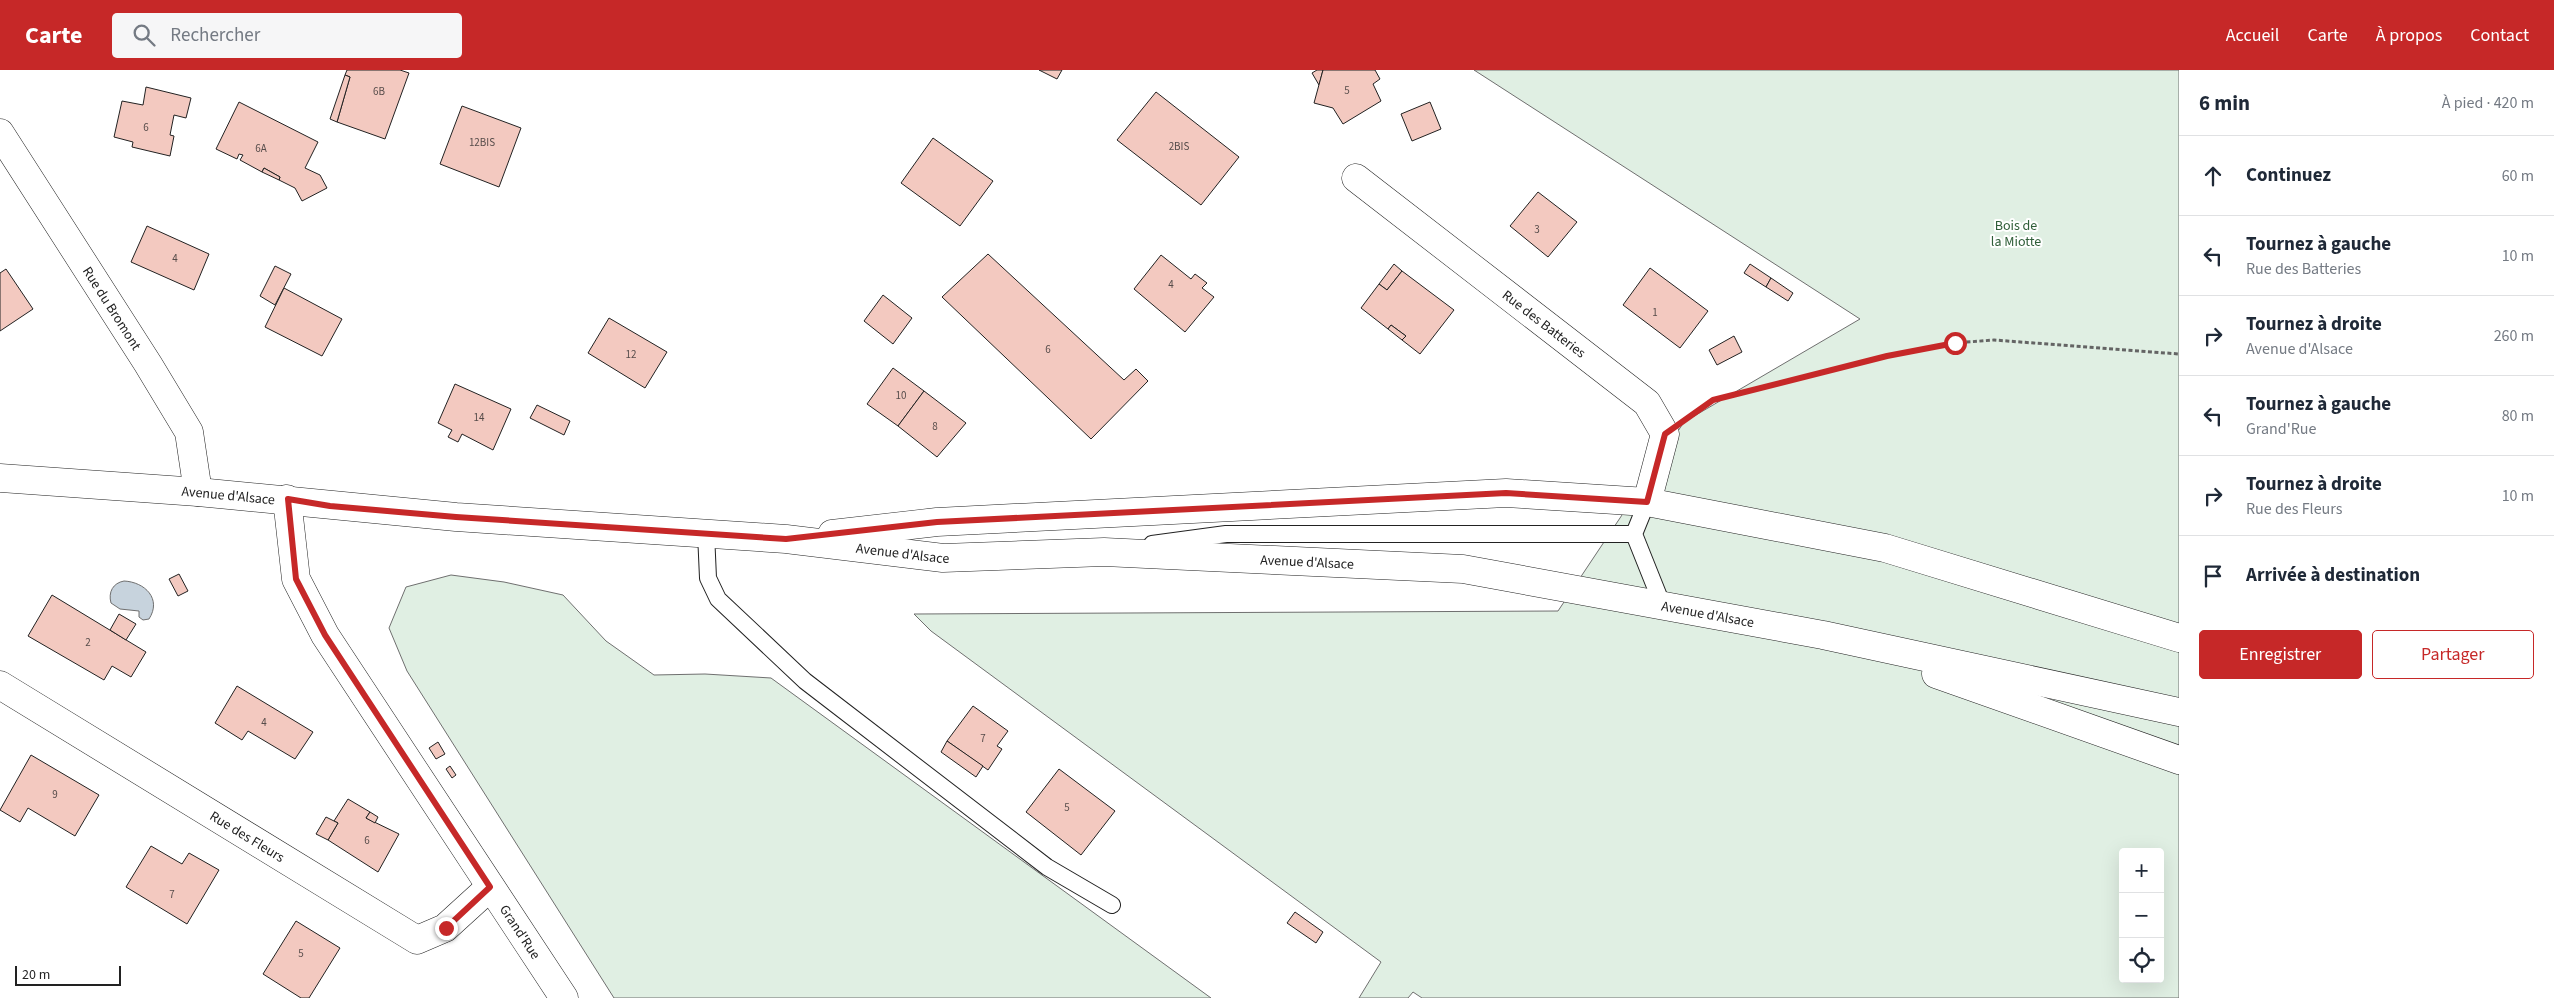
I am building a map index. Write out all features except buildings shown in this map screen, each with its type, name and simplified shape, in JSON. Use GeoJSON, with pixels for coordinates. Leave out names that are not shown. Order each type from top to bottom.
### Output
{"type":"FeatureCollection","features":[{"type":"Feature","properties":{"kind":"main road","name":"Rue du Bromont"},"geometry":{"type":"LineString","coordinates":[[0,134],[148,364],[189,432],[198,492]]}},
{"type":"Feature","properties":{"kind":"main road","name":"Rue des Batteries"},"geometry":{"type":"LineString","coordinates":[[1356,178],[1647,403],[1665,434]]}},
{"type":"Feature","properties":{"kind":"main road"},"geometry":{"type":"LineString","coordinates":[[1647,502],[1665,434]]}},
{"type":"Feature","properties":{"kind":"main road","name":"Avenue d'Alsace"},"geometry":{"type":"LineString","coordinates":[[0,478],[288,499],[330,506],[441,516],[786,539],[943,558],[1104,552],[1463,568],[1823,635]]}},
{"type":"Feature","properties":{"kind":"main road","name":"Avenue d'Alsace"},"geometry":{"type":"LineString","coordinates":[[786,539],[937,522],[1506,493],[1647,502],[1885,548],[2179,638]]}},
{"type":"Feature","properties":{"kind":"main road","name":"Grand'Rue"},"geometry":{"type":"LineString","coordinates":[[288,499],[296,579],[325,635],[564,998]]}},
{"type":"Feature","properties":{"kind":"main road"},"geometry":{"type":"LineString","coordinates":[[1823,635],[2179,712]]}},
{"type":"Feature","properties":{"kind":"main road"},"geometry":{"type":"LineString","coordinates":[[1823,635],[2179,760]]}},
{"type":"Feature","properties":{"kind":"main road","name":"Rue des Fleurs"},"geometry":{"type":"LineString","coordinates":[[0,685],[417,940],[446,928],[490,887]]}},
{"type":"Feature","properties":{"kind":"lane"},"geometry":{"type":"LineString","coordinates":[[1647,502],[1634,534],[1662,604]]}},
{"type":"Feature","properties":{"kind":"lane"},"geometry":{"type":"LineString","coordinates":[[706,533],[708,578],[718,599],[805,681],[1048,866],[1112,905]]}},
{"type":"Feature","properties":{"kind":"lane"},"geometry":{"type":"LineString","coordinates":[[1104,552],[1226,534],[1634,534]]}},
{"type":"Feature","properties":{"kind":"path"},"geometry":{"type":"LineString","coordinates":[[1665,434],[1713,400],[1887,356],[1955,343],[1994,340],[2179,354]]}},
{"type":"Feature","properties":{"kind":"green space","name":"Bois de la Miotte"},"geometry":{"type":"Polygon","coordinates":[[[1474,70],[2179,70],[2179,998],[1422,998],[1413,992],[1408,998],[1359,998],[1381,962],[931,631],[914,614],[1558,611],[1684,422],[1860,319],[1474,70]]]}},
{"type":"Feature","properties":{"kind":"green space"},"geometry":{"type":"Polygon","coordinates":[[[451,575],[504,582],[563,595],[606,641],[654,675],[705,674],[771,678],[1211,998],[614,998],[407,671],[389,628],[406,587],[451,575]]]}},
{"type":"Feature","properties":{"kind":"shaded area"},"geometry":{"type":"Polygon","coordinates":[[[124,581],[139,585],[149,593],[154,605],[149,619],[143,620],[139,617],[139,611],[120,609],[111,603],[110,595],[112,589],[124,581]]]}},
{"type":"Feature","properties":{"kind":"route"},"geometry":{"type":"LineString","coordinates":[[446,928],[490,887],[325,635],[296,579],[288,499],[330,506],[456,517],[786,539],[937,522],[1506,493],[1647,502],[1665,434],[1713,400],[1887,356],[1955,343]]}}]}
